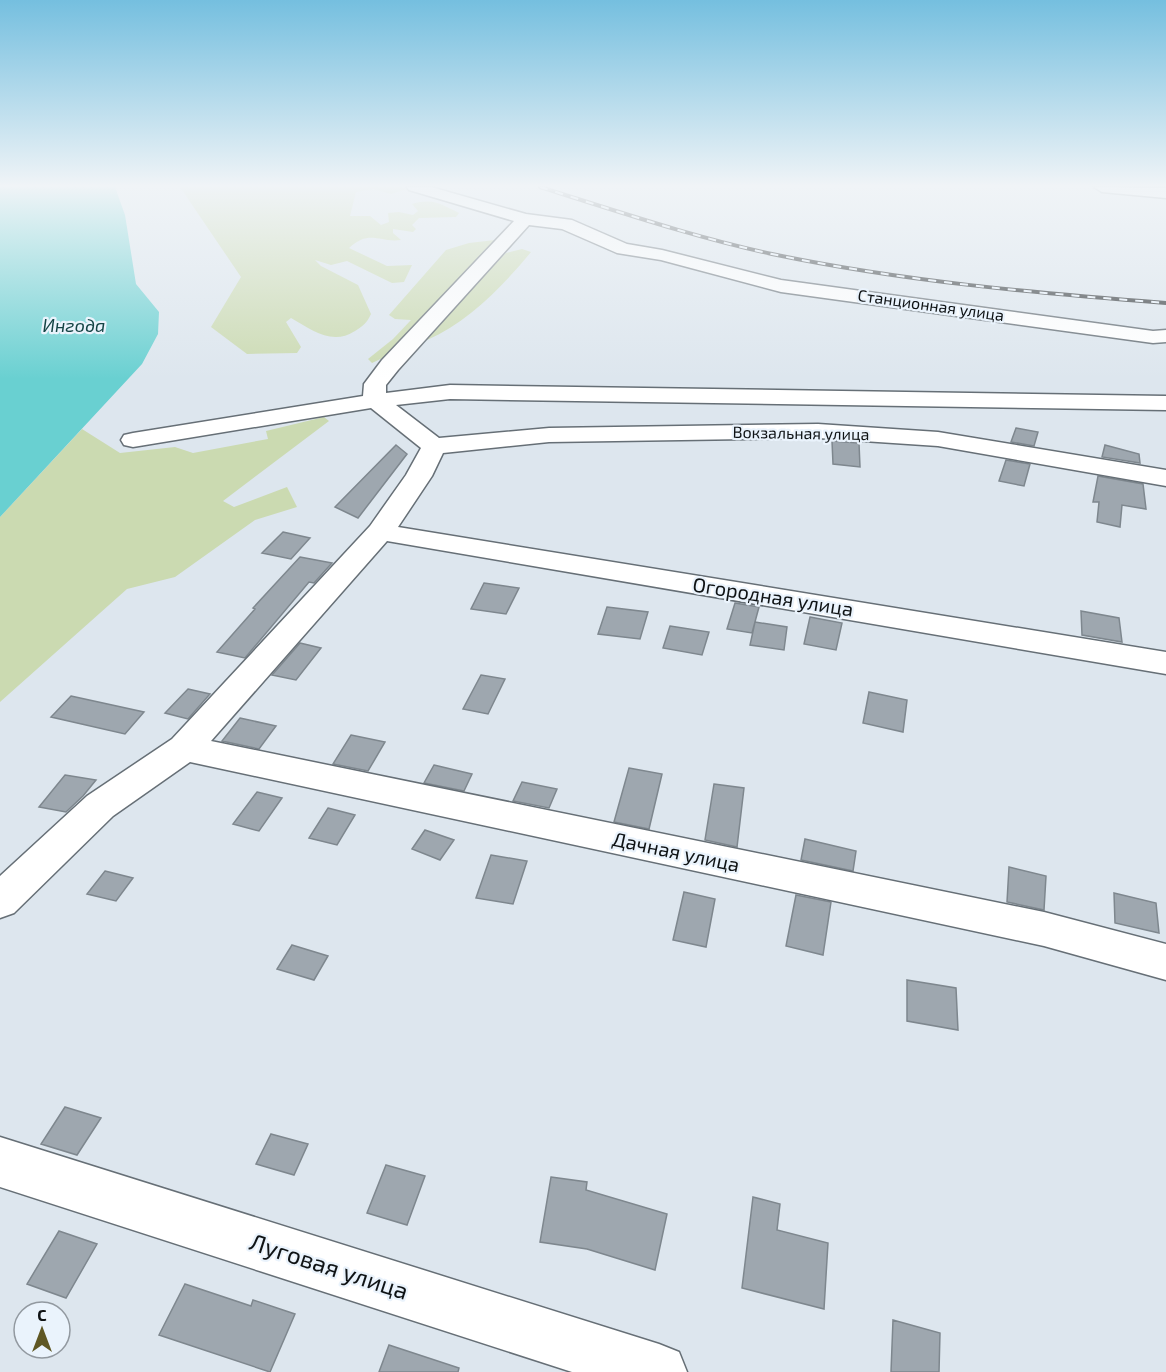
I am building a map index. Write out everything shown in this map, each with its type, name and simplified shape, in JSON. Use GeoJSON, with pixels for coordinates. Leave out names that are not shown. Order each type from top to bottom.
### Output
{"type":"FeatureCollection","features":[{"type":"Feature","properties":{"kind":"street"},"geometry":{"type":"LineString","coordinates":[[374,399],[375,384],[390,365],[495,251]]}},
{"type":"Feature","properties":{"kind":"street","name":"Станционная улица"},"geometry":{"type":"LineString","coordinates":[[636,251],[662,255],[781,286],[824,290],[1153,337],[1166,336]]}},
{"type":"Feature","properties":{"kind":"street"},"geometry":{"type":"LineString","coordinates":[[133,440],[259,421],[374,399],[450,392],[1166,403]]}},
{"type":"Feature","properties":{"kind":"street"},"geometry":{"type":"LineString","coordinates":[[0,901],[100,806],[184,748],[380,532],[418,476],[434,446],[374,399]]}},
{"type":"Feature","properties":{"kind":"street","name":"Вокзальная улица"},"geometry":{"type":"LineString","coordinates":[[434,446],[549,435],[818,431],[938,438],[1166,478]]}},
{"type":"Feature","properties":{"kind":"street","name":"Огородная улица"},"geometry":{"type":"LineString","coordinates":[[380,532],[1166,663]]}},
{"type":"Feature","properties":{"kind":"street","name":"Дачная улица"},"geometry":{"type":"LineString","coordinates":[[184,748],[1044,929],[1166,962]]}},
{"type":"Feature","properties":{"kind":"street","name":"Луговая улица"},"geometry":{"type":"LineString","coordinates":[[0,1162],[658,1372]]}},
{"type":"Feature","properties":{"kind":"green space"},"geometry":{"type":"Polygon","coordinates":[[[223,251],[355,251],[387,266],[412,265],[404,282],[392,283],[347,261],[331,265],[315,260],[321,266],[358,285],[371,314],[358,329],[338,337],[322,335],[291,318],[286,322],[301,347],[297,353],[247,354],[211,327],[241,277],[223,251]]]}},
{"type":"Feature","properties":{"kind":"green space"},"geometry":{"type":"Polygon","coordinates":[[[445,251],[488,251],[387,356],[372,363],[368,359],[393,339],[411,320],[395,319],[389,315],[445,251]]]}},
{"type":"Feature","properties":{"kind":"green space"},"geometry":{"type":"Polygon","coordinates":[[[531,252],[509,278],[471,313],[427,340],[434,326],[506,253],[531,252]]]}},
{"type":"Feature","properties":{"kind":"green space"},"geometry":{"type":"Polygon","coordinates":[[[324,417],[329,421],[223,501],[234,507],[287,487],[297,507],[255,520],[175,577],[127,589],[0,702],[0,517],[82,429],[120,453],[175,447],[193,453],[268,439],[266,431],[324,417]]]}},
{"type":"Feature","properties":{"kind":"water","name":"Ингода"},"geometry":{"type":"Polygon","coordinates":[[[0,251],[131,251],[136,284],[159,312],[158,334],[142,364],[0,517],[0,251]]]}},
{"type":"Feature","properties":{"kind":"building"},"geometry":{"type":"Polygon","coordinates":[[[1016,428],[1038,432],[1034,446],[1011,442],[1016,428]]]}},
{"type":"Feature","properties":{"kind":"building"},"geometry":{"type":"Polygon","coordinates":[[[832,441],[859,443],[860,467],[833,464],[832,441]]]}},
{"type":"Feature","properties":{"kind":"building"},"geometry":{"type":"Polygon","coordinates":[[[396,445],[407,454],[358,518],[335,507],[396,445]]]}},
{"type":"Feature","properties":{"kind":"building"},"geometry":{"type":"Polygon","coordinates":[[[1105,445],[1139,454],[1140,463],[1102,457],[1105,445]]]}},
{"type":"Feature","properties":{"kind":"building"},"geometry":{"type":"Polygon","coordinates":[[[1006,460],[1030,464],[1024,486],[999,481],[1006,460]]]}},
{"type":"Feature","properties":{"kind":"building"},"geometry":{"type":"Polygon","coordinates":[[[1098,476],[1143,484],[1146,509],[1122,505],[1120,527],[1097,522],[1099,502],[1093,502],[1098,476]]]}},
{"type":"Feature","properties":{"kind":"building"},"geometry":{"type":"Polygon","coordinates":[[[283,532],[310,538],[291,559],[262,553],[283,532]]]}},
{"type":"Feature","properties":{"kind":"building"},"geometry":{"type":"Polygon","coordinates":[[[300,557],[332,563],[314,583],[309,582],[245,658],[217,652],[255,609],[253,608],[300,557]]]}},
{"type":"Feature","properties":{"kind":"building"},"geometry":{"type":"Polygon","coordinates":[[[484,583],[519,588],[506,614],[471,609],[484,583]]]}},
{"type":"Feature","properties":{"kind":"building"},"geometry":{"type":"Polygon","coordinates":[[[735,603],[759,607],[752,633],[727,629],[735,603]]]}},
{"type":"Feature","properties":{"kind":"building"},"geometry":{"type":"Polygon","coordinates":[[[607,607],[648,612],[640,639],[598,634],[607,607]]]}},
{"type":"Feature","properties":{"kind":"building"},"geometry":{"type":"Polygon","coordinates":[[[1081,611],[1119,618],[1122,642],[1082,635],[1081,611]]]}},
{"type":"Feature","properties":{"kind":"building"},"geometry":{"type":"Polygon","coordinates":[[[810,617],[842,623],[836,650],[804,644],[810,617]]]}},
{"type":"Feature","properties":{"kind":"building"},"geometry":{"type":"Polygon","coordinates":[[[755,622],[787,627],[784,650],[750,645],[755,622]]]}},
{"type":"Feature","properties":{"kind":"building"},"geometry":{"type":"Polygon","coordinates":[[[670,626],[709,632],[702,655],[663,648],[670,626]]]}},
{"type":"Feature","properties":{"kind":"building"},"geometry":{"type":"Polygon","coordinates":[[[300,643],[321,648],[296,680],[272,675],[300,643]]]}},
{"type":"Feature","properties":{"kind":"building"},"geometry":{"type":"Polygon","coordinates":[[[481,675],[505,679],[488,714],[463,709],[481,675]]]}},
{"type":"Feature","properties":{"kind":"building"},"geometry":{"type":"Polygon","coordinates":[[[188,689],[210,694],[188,719],[165,713],[188,689]]]}},
{"type":"Feature","properties":{"kind":"building"},"geometry":{"type":"Polygon","coordinates":[[[869,692],[907,700],[903,732],[863,723],[869,692]]]}},
{"type":"Feature","properties":{"kind":"building"},"geometry":{"type":"Polygon","coordinates":[[[71,696],[144,712],[125,734],[51,717],[71,696]]]}},
{"type":"Feature","properties":{"kind":"building"},"geometry":{"type":"Polygon","coordinates":[[[240,718],[276,726],[259,749],[222,741],[240,718]]]}},
{"type":"Feature","properties":{"kind":"building"},"geometry":{"type":"Polygon","coordinates":[[[351,735],[385,742],[368,771],[333,764],[351,735]]]}},
{"type":"Feature","properties":{"kind":"building"},"geometry":{"type":"Polygon","coordinates":[[[434,765],[472,774],[464,791],[424,783],[434,765]]]}},
{"type":"Feature","properties":{"kind":"building"},"geometry":{"type":"Polygon","coordinates":[[[629,768],[662,774],[649,829],[614,822],[629,768]]]}},
{"type":"Feature","properties":{"kind":"building"},"geometry":{"type":"Polygon","coordinates":[[[65,775],[96,780],[66,812],[39,807],[65,775]]]}},
{"type":"Feature","properties":{"kind":"building"},"geometry":{"type":"Polygon","coordinates":[[[522,782],[557,789],[549,808],[513,801],[522,782]]]}},
{"type":"Feature","properties":{"kind":"building"},"geometry":{"type":"Polygon","coordinates":[[[714,784],[744,788],[737,847],[705,840],[714,784]]]}},
{"type":"Feature","properties":{"kind":"building"},"geometry":{"type":"Polygon","coordinates":[[[257,792],[282,798],[259,831],[233,824],[257,792]]]}},
{"type":"Feature","properties":{"kind":"building"},"geometry":{"type":"Polygon","coordinates":[[[328,808],[355,815],[337,845],[309,838],[328,808]]]}},
{"type":"Feature","properties":{"kind":"building"},"geometry":{"type":"Polygon","coordinates":[[[425,830],[454,840],[440,860],[412,849],[425,830]]]}},
{"type":"Feature","properties":{"kind":"building"},"geometry":{"type":"Polygon","coordinates":[[[805,839],[856,851],[853,871],[801,860],[805,839]]]}},
{"type":"Feature","properties":{"kind":"building"},"geometry":{"type":"Polygon","coordinates":[[[491,855],[527,861],[513,904],[476,898],[491,855]]]}},
{"type":"Feature","properties":{"kind":"building"},"geometry":{"type":"Polygon","coordinates":[[[1009,867],[1046,876],[1044,910],[1007,902],[1009,867]]]}},
{"type":"Feature","properties":{"kind":"building"},"geometry":{"type":"Polygon","coordinates":[[[105,871],[133,878],[116,901],[87,894],[105,871]]]}},
{"type":"Feature","properties":{"kind":"building"},"geometry":{"type":"Polygon","coordinates":[[[684,892],[715,899],[706,947],[673,940],[684,892]]]}},
{"type":"Feature","properties":{"kind":"building"},"geometry":{"type":"Polygon","coordinates":[[[1114,893],[1156,903],[1159,933],[1115,923],[1114,893]]]}},
{"type":"Feature","properties":{"kind":"building"},"geometry":{"type":"Polygon","coordinates":[[[796,895],[831,902],[823,955],[786,946],[796,895]]]}},
{"type":"Feature","properties":{"kind":"building"},"geometry":{"type":"Polygon","coordinates":[[[292,945],[328,956],[314,980],[277,969],[292,945]]]}},
{"type":"Feature","properties":{"kind":"building"},"geometry":{"type":"Polygon","coordinates":[[[907,980],[956,988],[958,1030],[907,1021],[907,980]]]}},
{"type":"Feature","properties":{"kind":"building"},"geometry":{"type":"Polygon","coordinates":[[[65,1107],[101,1118],[77,1155],[41,1144],[65,1107]]]}},
{"type":"Feature","properties":{"kind":"building"},"geometry":{"type":"Polygon","coordinates":[[[271,1134],[308,1144],[294,1175],[256,1164],[271,1134]]]}},
{"type":"Feature","properties":{"kind":"building"},"geometry":{"type":"Polygon","coordinates":[[[386,1165],[425,1176],[407,1225],[367,1213],[386,1165]]]}},
{"type":"Feature","properties":{"kind":"building"},"geometry":{"type":"Polygon","coordinates":[[[551,1177],[587,1182],[586,1190],[667,1214],[655,1270],[587,1249],[540,1242],[551,1177]]]}},
{"type":"Feature","properties":{"kind":"building"},"geometry":{"type":"Polygon","coordinates":[[[753,1197],[780,1204],[777,1230],[828,1243],[824,1309],[742,1288],[753,1197]]]}},
{"type":"Feature","properties":{"kind":"building"},"geometry":{"type":"Polygon","coordinates":[[[59,1231],[97,1244],[66,1298],[27,1284],[59,1231]]]}},
{"type":"Feature","properties":{"kind":"building"},"geometry":{"type":"Polygon","coordinates":[[[185,1284],[251,1306],[253,1300],[295,1314],[270,1372],[159,1335],[185,1284]]]}},
{"type":"Feature","properties":{"kind":"building"},"geometry":{"type":"Polygon","coordinates":[[[893,1320],[940,1333],[939,1372],[891,1372],[893,1320]]]}},
{"type":"Feature","properties":{"kind":"building"},"geometry":{"type":"Polygon","coordinates":[[[389,1345],[459,1368],[458,1372],[379,1372],[389,1345]]]}},
{"type":"Feature","properties":{"kind":"railway"},"geometry":{"type":"LineString","coordinates":[[759,251],[919,279],[1166,303]]}}]}
